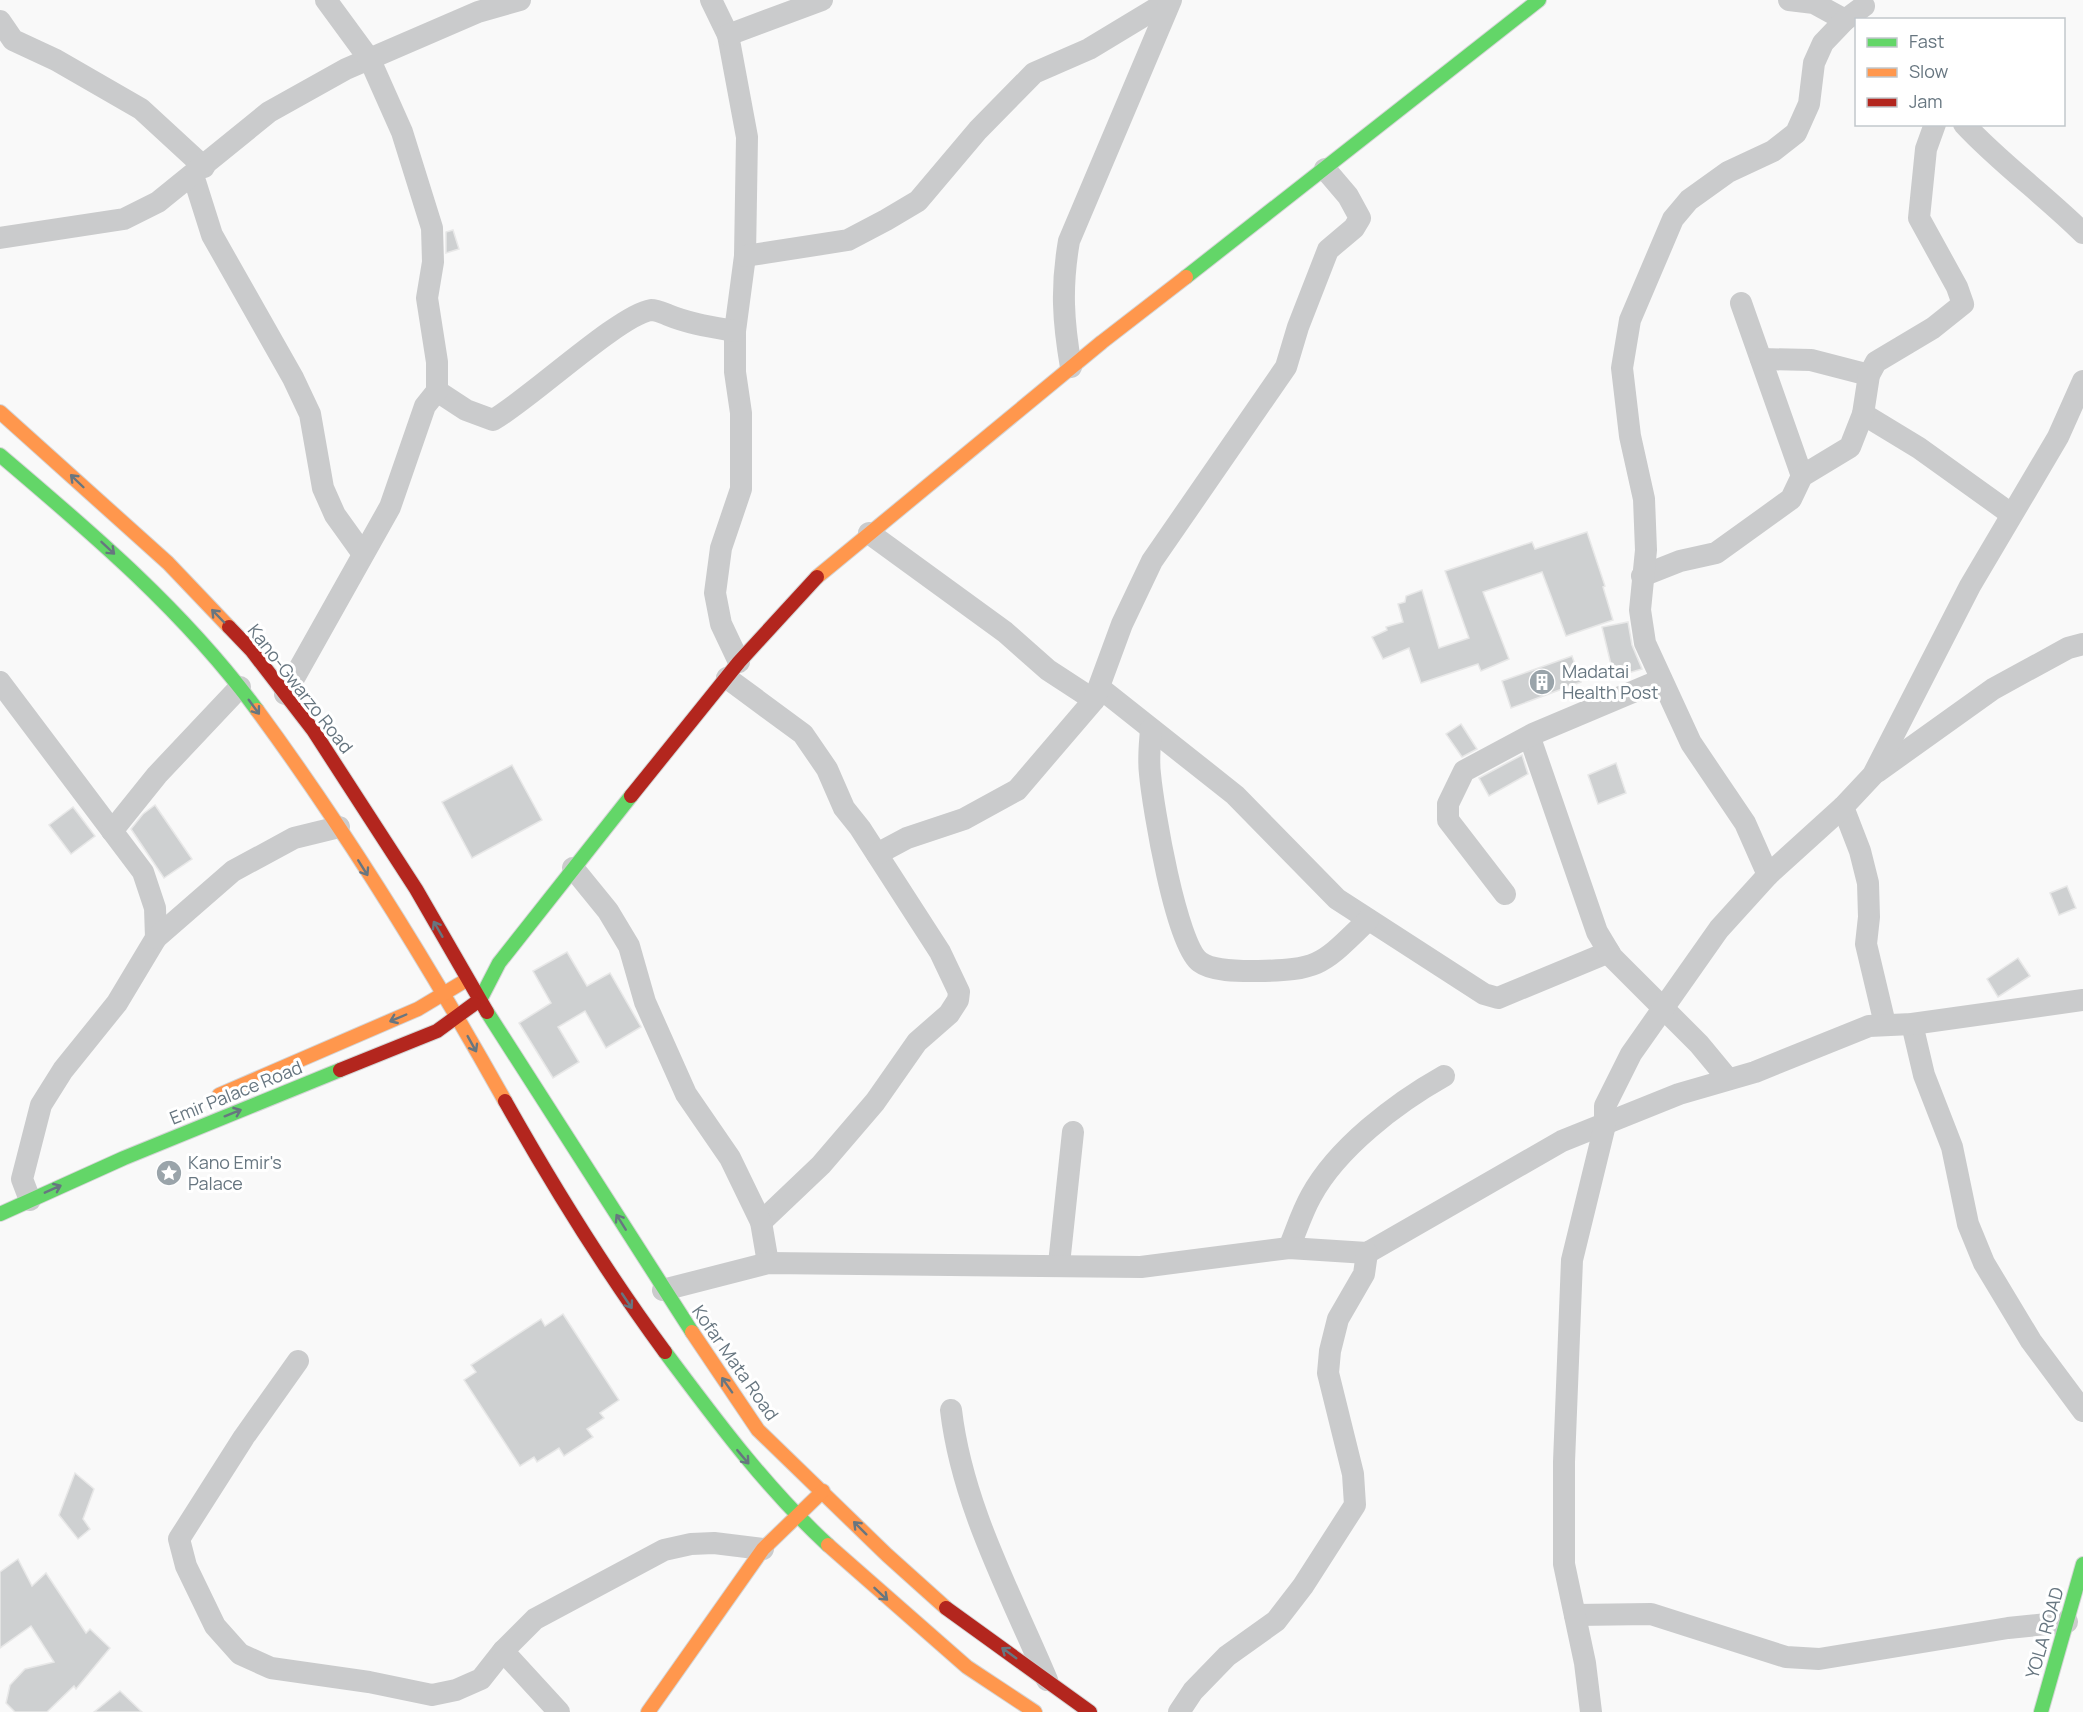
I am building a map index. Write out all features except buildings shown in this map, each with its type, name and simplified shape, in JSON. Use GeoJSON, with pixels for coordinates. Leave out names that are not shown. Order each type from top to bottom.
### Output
{"type":"FeatureCollection","features":[{"type":"Feature","properties":{"kind":"main road"},"geometry":{"type":"LineString","coordinates":[[481,998],[499,963],[573,868],[733,670],[824,570],[1071,368],[1539,0]]}},
{"type":"Feature","properties":{"kind":"main road","name":"Kano-Gwarzo Road"},"geometry":{"type":"LineString","coordinates":[[0,412],[168,563],[252,651],[313,730],[368,814],[416,888],[467,980]]}},
{"type":"Feature","properties":{"kind":"main road"},"geometry":{"type":"LineString","coordinates":[[0,455],[148,585],[240,687],[307,778],[444,992],[558,1196],[629,1303],[743,1457],[796,1516],[892,1604],[967,1667],[1035,1712]]}},
{"type":"Feature","properties":{"kind":"main road","name":"Emir Palace Road"},"geometry":{"type":"LineString","coordinates":[[206,1100],[418,1009],[444,992],[499,963]]}},
{"type":"Feature","properties":{"kind":"main road","name":"Kofar Mata Road"},"geometry":{"type":"LineString","coordinates":[[467,980],[481,998],[663,1290],[758,1430],[887,1555],[950,1610],[1090,1712]]}},
{"type":"Feature","properties":{"kind":"main road","name":"Emir Palace Road"},"geometry":{"type":"LineString","coordinates":[[0,1214],[26,1184],[124,1158],[437,1031],[458,1018],[481,998]]}},
{"type":"Feature","properties":{"kind":"main road"},"geometry":{"type":"LineString","coordinates":[[648,1712],[763,1549],[823,1491]]}},
{"type":"Feature","properties":{"kind":"main road","name":"YOLA ROAD"},"geometry":{"type":"LineString","coordinates":[[2041,1712],[2071,1629],[2083,1564]]}},
{"type":"Feature","properties":{"kind":"street"},"geometry":{"type":"LineString","coordinates":[[285,694],[315,645],[390,507],[425,406],[437,391],[437,362],[427,298],[433,262],[432,228],[402,132],[370,60],[326,0]]}},
{"type":"Feature","properties":{"kind":"street"},"geometry":{"type":"LineString","coordinates":[[0,238],[124,219],[158,202],[269,112],[346,69],[478,12],[520,0]]}},
{"type":"Feature","properties":{"kind":"street"},"geometry":{"type":"LineString","coordinates":[[711,0],[728,35],[747,137],[745,256],[735,331],[735,372],[741,413],[741,489],[721,548],[715,593],[721,624],[733,670],[803,734],[827,768],[844,808],[877,854],[940,952],[958,992],[958,1000],[949,1014],[917,1042],[876,1102],[821,1165],[761,1222]]}},
{"type":"Feature","properties":{"kind":"street"},"geometry":{"type":"LineString","coordinates":[[728,35],[822,0]]}},
{"type":"Feature","properties":{"kind":"street"},"geometry":{"type":"LineString","coordinates":[[745,256],[848,240],[918,201],[978,130],[1034,73],[1089,49],[1170,0]]}},
{"type":"Feature","properties":{"kind":"street"},"geometry":{"type":"LineString","coordinates":[[1071,368],[1063,315],[1063,278],[1069,241],[1170,0]]}},
{"type":"Feature","properties":{"kind":"street"},"geometry":{"type":"LineString","coordinates":[[1789,0],[1814,3],[1845,20]]}},
{"type":"Feature","properties":{"kind":"street"},"geometry":{"type":"LineString","coordinates":[[1768,876],[1745,823],[1691,744],[1645,643],[1640,610],[1646,550],[1644,499],[1630,436],[1622,368],[1630,320],[1673,219],[1689,200],[1728,172],[1773,151],[1796,133],[1809,104],[1814,63],[1823,43],[1845,20],[1867,8]]}},
{"type":"Feature","properties":{"kind":"street"},"geometry":{"type":"LineString","coordinates":[[0,21],[13,40],[56,60],[141,108],[199,171],[212,235],[293,378],[310,414],[323,489],[335,515],[363,554]]}},
{"type":"Feature","properties":{"kind":"street"},"geometry":{"type":"LineString","coordinates":[[1642,576],[1680,561],[1716,553],[1791,499],[1802,476],[1851,447],[1863,414],[1869,375],[1876,362],[1933,328],[1963,304],[1957,287],[1919,218],[1926,150],[1934,126]]}},
{"type":"Feature","properties":{"kind":"street"},"geometry":{"type":"LineString","coordinates":[[1966,126],[1991,153],[2057,207],[2083,233]]}},
{"type":"Feature","properties":{"kind":"street"},"geometry":{"type":"LineString","coordinates":[[877,854],[907,838],[964,819],[1017,790],[1097,694],[1122,624],[1152,561],[1286,367],[1298,327],[1328,250],[1354,228],[1360,219],[1348,196],[1325,169]]}},
{"type":"Feature","properties":{"kind":"street"},"geometry":{"type":"LineString","coordinates":[[1741,303],[1802,476]]}},
{"type":"Feature","properties":{"kind":"street"},"geometry":{"type":"LineString","coordinates":[[437,391],[466,410],[493,420],[513,409],[616,329],[641,313],[653,310],[688,323],[735,331]]}},
{"type":"Feature","properties":{"kind":"street"},"geometry":{"type":"LineString","coordinates":[[1761,359],[1811,360],[1869,375]]}},
{"type":"Feature","properties":{"kind":"street"},"geometry":{"type":"LineString","coordinates":[[1873,775],[1970,586],[2058,437],[2083,381]]}},
{"type":"Feature","properties":{"kind":"street"},"geometry":{"type":"LineString","coordinates":[[1863,414],[1919,448],[2011,514]]}},
{"type":"Feature","properties":{"kind":"street"},"geometry":{"type":"LineString","coordinates":[[870,533],[1005,632],[1048,670],[1097,694],[1150,729],[1234,795],[1337,899],[1492,997],[1498,998],[1609,952]]}},
{"type":"Feature","properties":{"kind":"street"},"geometry":{"type":"LineString","coordinates":[[1591,1712],[1585,1663],[1564,1552],[1564,1462],[1572,1260],[1605,1125],[1605,1106],[1631,1054],[1663,1007],[1719,929],[1768,876],[1873,775],[1993,689],[2068,648],[2083,644]]}},
{"type":"Feature","properties":{"kind":"street"},"geometry":{"type":"LineString","coordinates":[[1505,894],[1448,820],[1448,804],[1464,771],[1530,738],[1661,680]]}},
{"type":"Feature","properties":{"kind":"street"},"geometry":{"type":"LineString","coordinates":[[0,681],[143,872],[155,908],[156,938]]}},
{"type":"Feature","properties":{"kind":"street"},"geometry":{"type":"LineString","coordinates":[[112,831],[157,775],[240,687]]}},
{"type":"Feature","properties":{"kind":"street"},"geometry":{"type":"LineString","coordinates":[[1150,729],[1150,773],[1175,912],[1189,947],[1200,962],[1232,971],[1297,970],[1328,958],[1368,920]]}},
{"type":"Feature","properties":{"kind":"street"},"geometry":{"type":"LineString","coordinates":[[1530,738],[1597,932],[1609,952],[1633,980],[1700,1044],[1728,1079]]}},
{"type":"Feature","properties":{"kind":"street"},"geometry":{"type":"LineString","coordinates":[[1842,807],[1860,851],[1868,883],[1869,917],[1866,944],[1884,1024]]}},
{"type":"Feature","properties":{"kind":"street"},"geometry":{"type":"LineString","coordinates":[[26,1184],[41,1105],[63,1070],[117,1003],[156,938],[233,871],[294,838],[339,827]]}},
{"type":"Feature","properties":{"kind":"street"},"geometry":{"type":"LineString","coordinates":[[573,868],[608,910],[629,946],[645,1002],[686,1094],[730,1158],[761,1222],[768,1263]]}},
{"type":"Feature","properties":{"kind":"street"},"geometry":{"type":"LineString","coordinates":[[663,1290],[768,1263],[1059,1264],[1141,1268],[1289,1248],[1366,1253],[1562,1141],[1680,1094],[1755,1072],[1869,1026],[1912,1024],[2083,1000]]}},
{"type":"Feature","properties":{"kind":"street"},"geometry":{"type":"LineString","coordinates":[[1912,1024],[1924,1075],[1952,1148],[1968,1224],[1984,1263],[2031,1341],[2083,1412]]}},
{"type":"Feature","properties":{"kind":"street"},"geometry":{"type":"LineString","coordinates":[[1289,1248],[1311,1195],[1337,1162],[1375,1123],[1421,1089],[1444,1076]]}},
{"type":"Feature","properties":{"kind":"street"},"geometry":{"type":"LineString","coordinates":[[1059,1264],[1073,1132]]}},
{"type":"Feature","properties":{"kind":"street"},"geometry":{"type":"LineString","coordinates":[[1179,1712],[1193,1691],[1227,1656],[1276,1621],[1303,1586],[1355,1505],[1353,1474],[1328,1373],[1330,1351],[1338,1320],[1364,1274],[1366,1253]]}},
{"type":"Feature","properties":{"kind":"street"},"geometry":{"type":"LineString","coordinates":[[298,1361],[244,1437],[179,1539],[186,1566],[215,1626],[240,1654],[271,1668],[369,1682],[432,1695],[456,1690],[481,1679],[502,1651],[535,1619],[664,1550],[691,1544],[714,1543],[763,1549]]}},
{"type":"Feature","properties":{"kind":"street"},"geometry":{"type":"LineString","coordinates":[[951,1410],[955,1446],[967,1491],[1048,1681]]}},
{"type":"Feature","properties":{"kind":"street"},"geometry":{"type":"LineString","coordinates":[[1575,1615],[1651,1614],[1786,1657],[1820,1659],[2008,1629],[2071,1629]]}},
{"type":"Feature","properties":{"kind":"street"},"geometry":{"type":"LineString","coordinates":[[502,1651],[559,1712]]}},
{"type":"Feature","properties":{"kind":"traffic: fast"},"geometry":{"type":"LineString","coordinates":[[1186,277],[1539,0]]}},
{"type":"Feature","properties":{"kind":"traffic: fast"},"geometry":{"type":"LineString","coordinates":[[0,455],[136,575],[199,640],[257,710]]}},
{"type":"Feature","properties":{"kind":"traffic: fast"},"geometry":{"type":"LineString","coordinates":[[481,998],[499,963],[631,796]]}},
{"type":"Feature","properties":{"kind":"traffic: fast"},"geometry":{"type":"LineString","coordinates":[[487,1012],[692,1332]]}},
{"type":"Feature","properties":{"kind":"traffic: fast"},"geometry":{"type":"LineString","coordinates":[[0,1214],[124,1158],[340,1070]]}},
{"type":"Feature","properties":{"kind":"traffic: fast"},"geometry":{"type":"LineString","coordinates":[[665,1352],[722,1428],[762,1476],[828,1545]]}},
{"type":"Feature","properties":{"kind":"traffic: fast"},"geometry":{"type":"LineString","coordinates":[[2041,1712],[2083,1564]]}},
{"type":"Feature","properties":{"kind":"traffic: slow"},"geometry":{"type":"LineString","coordinates":[[817,577],[1102,342],[1186,277]]}},
{"type":"Feature","properties":{"kind":"traffic: slow"},"geometry":{"type":"LineString","coordinates":[[0,412],[168,563],[229,627]]}},
{"type":"Feature","properties":{"kind":"traffic: slow"},"geometry":{"type":"LineString","coordinates":[[257,710],[356,853],[448,1001],[505,1101]]}},
{"type":"Feature","properties":{"kind":"traffic: slow"},"geometry":{"type":"LineString","coordinates":[[219,1095],[418,1009],[463,982]]}},
{"type":"Feature","properties":{"kind":"traffic: slow"},"geometry":{"type":"LineString","coordinates":[[692,1332],[758,1430],[887,1555],[946,1608]]}},
{"type":"Feature","properties":{"kind":"traffic: slow"},"geometry":{"type":"LineString","coordinates":[[648,1712],[763,1549],[823,1491]]}},
{"type":"Feature","properties":{"kind":"traffic: slow"},"geometry":{"type":"LineString","coordinates":[[828,1545],[967,1667],[1035,1712]]}},
{"type":"Feature","properties":{"kind":"traffic: jam"},"geometry":{"type":"LineString","coordinates":[[631,796],[739,662],[817,577]]}},
{"type":"Feature","properties":{"kind":"traffic: jam"},"geometry":{"type":"LineString","coordinates":[[229,627],[252,651],[313,730],[416,889],[487,1012]]}},
{"type":"Feature","properties":{"kind":"traffic: jam"},"geometry":{"type":"LineString","coordinates":[[340,1070],[437,1031],[474,1004]]}},
{"type":"Feature","properties":{"kind":"traffic: jam"},"geometry":{"type":"LineString","coordinates":[[505,1101],[581,1229],[665,1352]]}},
{"type":"Feature","properties":{"kind":"traffic: jam"},"geometry":{"type":"LineString","coordinates":[[946,1608],[1090,1712]]}},
{"type":"Feature","properties":{"kind":"place","name":"Madatai Health Post"},"geometry":{"type":"Point","coordinates":[1542,682]}},
{"type":"Feature","properties":{"kind":"place","name":"Kano Emir's Palace"},"geometry":{"type":"Point","coordinates":[169,1173]}}]}
